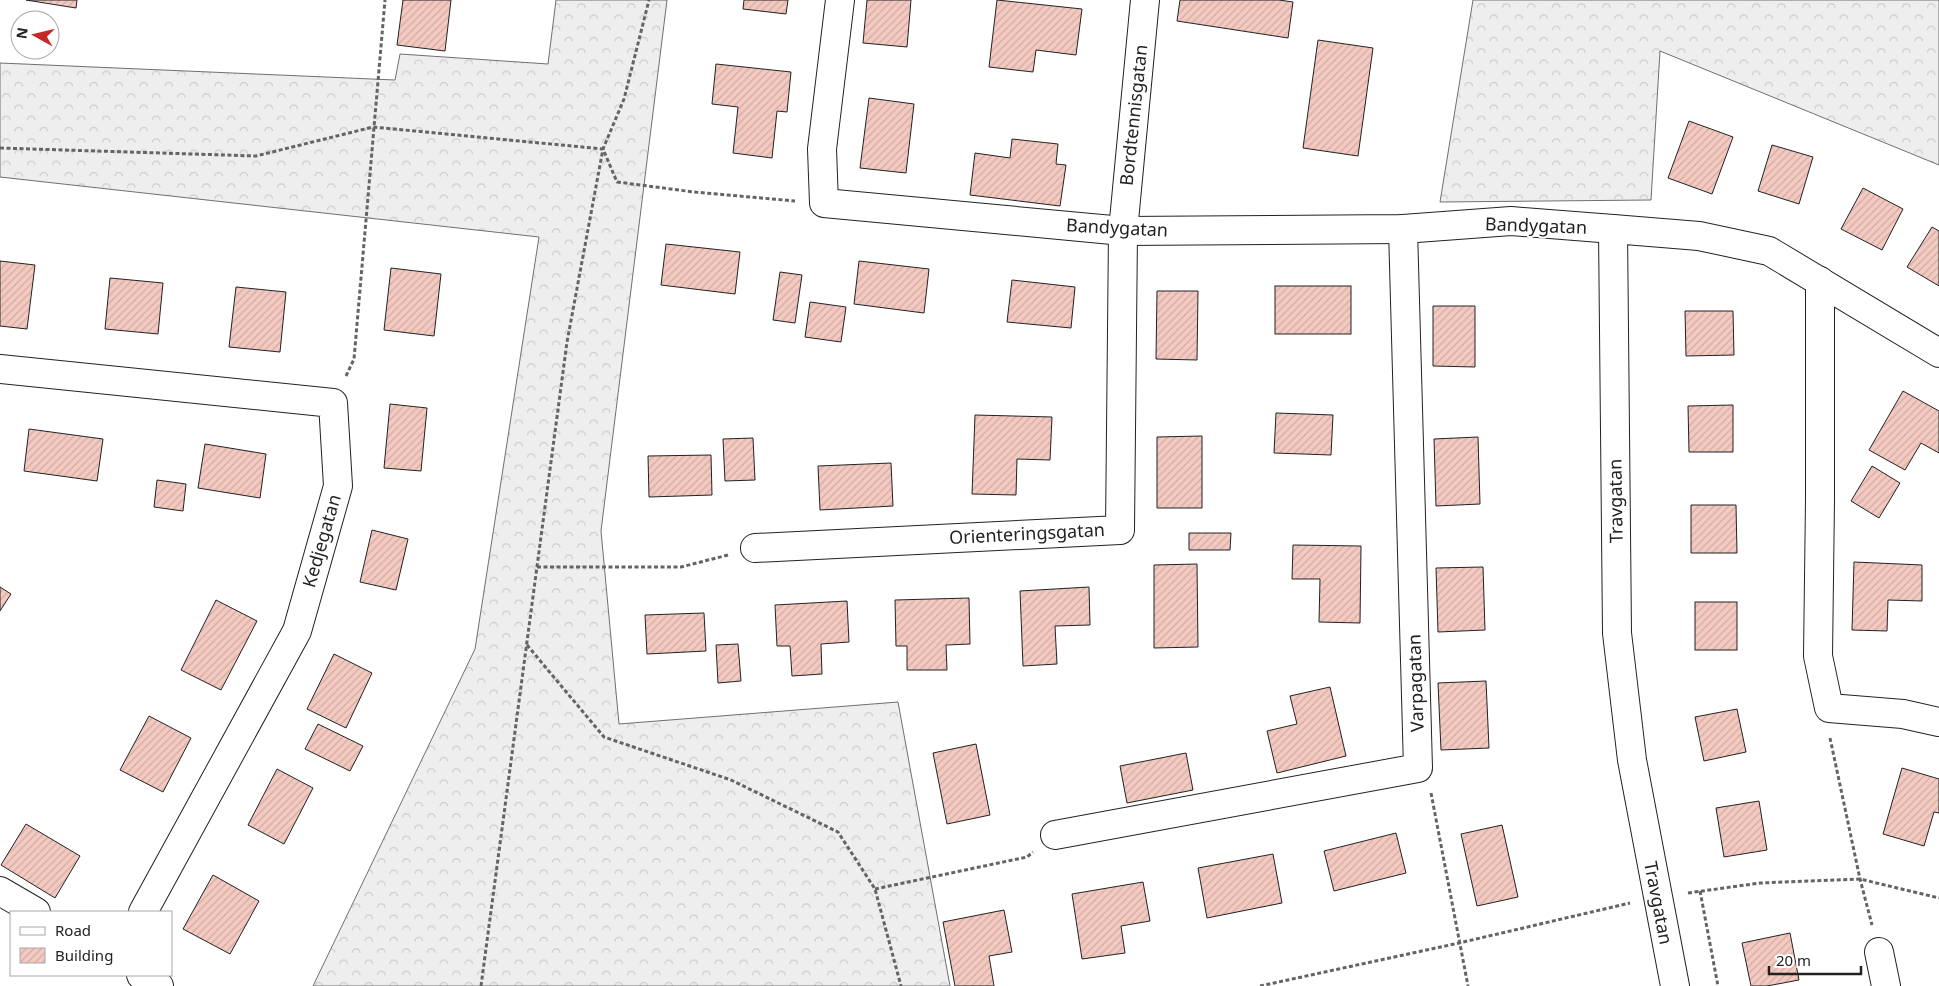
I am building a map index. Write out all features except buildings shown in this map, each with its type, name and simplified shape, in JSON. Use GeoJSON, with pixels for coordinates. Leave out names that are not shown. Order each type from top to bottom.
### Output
{"type":"FeatureCollection","features":[{"type":"Feature","properties":{"kind":"street"},"geometry":{"type":"LineString","coordinates":[[824,203],[822,149],[840,0]]}},
{"type":"Feature","properties":{"kind":"street","name":"Bordtennisgatan"},"geometry":{"type":"LineString","coordinates":[[1123,231],[1145,0]]}},
{"type":"Feature","properties":{"kind":"street","name":"Bandygatan"},"geometry":{"type":"LineString","coordinates":[[824,203],[1123,231],[1403,229],[1511,221],[1613,229]]}},
{"type":"Feature","properties":{"kind":"street","name":"Varpagatan"},"geometry":{"type":"LineString","coordinates":[[1403,229],[1418,768]]}},
{"type":"Feature","properties":{"kind":"street"},"geometry":{"type":"LineString","coordinates":[[1613,229],[1699,236],[1769,251],[1939,353]]}},
{"type":"Feature","properties":{"kind":"street","name":"Travgatan"},"geometry":{"type":"LineString","coordinates":[[1613,229],[1617,633],[1632,760],[1674,986]]}},
{"type":"Feature","properties":{"kind":"street","name":"Orienteringsgatan"},"geometry":{"type":"LineString","coordinates":[[756,548],[1120,530],[1123,231]]}},
{"type":"Feature","properties":{"kind":"street"},"geometry":{"type":"LineString","coordinates":[[1820,281],[1818,656],[1829,708],[1903,714],[1939,722]]}},
{"type":"Feature","properties":{"kind":"street"},"geometry":{"type":"LineString","coordinates":[[0,369],[332,403]]}},
{"type":"Feature","properties":{"kind":"street","name":"Kedjegatan"},"geometry":{"type":"LineString","coordinates":[[144,911],[298,631],[338,486],[332,403]]}},
{"type":"Feature","properties":{"kind":"street"},"geometry":{"type":"LineString","coordinates":[[1055,834],[1418,768]]}},
{"type":"Feature","properties":{"kind":"street"},"geometry":{"type":"LineString","coordinates":[[0,891],[34,911]]}},
{"type":"Feature","properties":{"kind":"street"},"geometry":{"type":"LineString","coordinates":[[1879,952],[1886,986]]}},
{"type":"Feature","properties":{"kind":"street"},"geometry":{"type":"LineString","coordinates":[[143,976],[159,986]]}},
{"type":"Feature","properties":{"kind":"path"},"geometry":{"type":"LineString","coordinates":[[332,403],[354,359],[385,0]]}},
{"type":"Feature","properties":{"kind":"path"},"geometry":{"type":"LineString","coordinates":[[481,986],[567,342],[603,149],[624,99],[649,0]]}},
{"type":"Feature","properties":{"kind":"path"},"geometry":{"type":"LineString","coordinates":[[0,148],[256,156],[373,127],[603,149]]}},
{"type":"Feature","properties":{"kind":"path"},"geometry":{"type":"LineString","coordinates":[[603,149],[617,182],[694,192],[824,203]]}},
{"type":"Feature","properties":{"kind":"path"},"geometry":{"type":"LineString","coordinates":[[537,567],[681,567],[756,548]]}},
{"type":"Feature","properties":{"kind":"path"},"geometry":{"type":"LineString","coordinates":[[526,644],[604,737],[731,780],[838,832],[875,889],[901,986]]}},
{"type":"Feature","properties":{"kind":"path"},"geometry":{"type":"LineString","coordinates":[[1829,708],[1830,741],[1860,878],[1879,952]]}},
{"type":"Feature","properties":{"kind":"path"},"geometry":{"type":"LineString","coordinates":[[1418,768],[1430,787],[1468,986]]}},
{"type":"Feature","properties":{"kind":"path"},"geometry":{"type":"LineString","coordinates":[[875,889],[1027,857],[1055,834]]}},
{"type":"Feature","properties":{"kind":"path"},"geometry":{"type":"LineString","coordinates":[[1260,986],[1460,943],[1656,897],[1760,883],[1860,878],[1939,898]]}},
{"type":"Feature","properties":{"kind":"path"},"geometry":{"type":"LineString","coordinates":[[1700,891],[1718,986]]}},
{"type":"Feature","properties":{"kind":"green space"},"geometry":{"type":"Polygon","coordinates":[[[556,0],[667,0],[601,531],[619,724],[898,702],[950,986],[313,986],[475,649],[539,237],[0,177],[0,63],[395,80],[400,54],[548,64],[556,0]]]}},
{"type":"Feature","properties":{"kind":"green space"},"geometry":{"type":"Polygon","coordinates":[[[1473,0],[1939,0],[1939,165],[1660,51],[1651,200],[1440,202],[1473,0]]]}}]}
